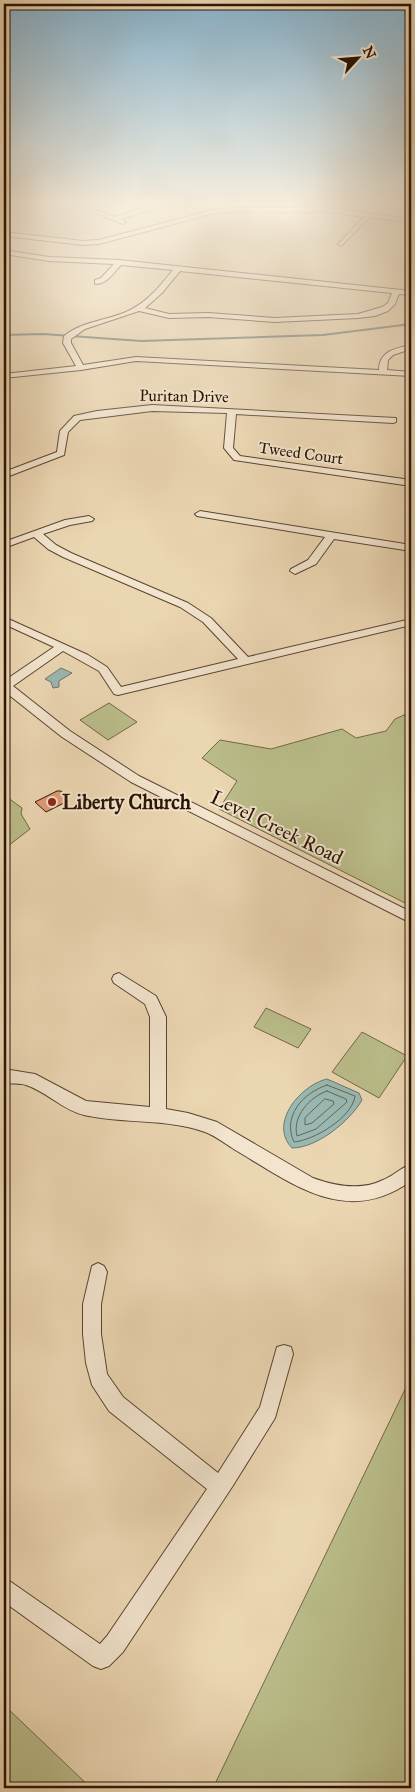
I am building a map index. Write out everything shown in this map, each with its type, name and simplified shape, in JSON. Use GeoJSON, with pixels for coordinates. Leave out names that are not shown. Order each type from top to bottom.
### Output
{"type":"FeatureCollection","features":[{"type":"Feature","properties":{"kind":"street"},"geometry":{"type":"LineString","coordinates":[[81,368],[67,344],[67,338],[82,327],[139,309],[154,298],[164,286]]}},
{"type":"Feature","properties":{"kind":"street"},"geometry":{"type":"LineString","coordinates":[[338,286],[411,293]]}},
{"type":"Feature","properties":{"kind":"street"},"geometry":{"type":"LineString","coordinates":[[139,309],[168,316],[208,315],[275,320],[349,317],[372,314],[385,309],[391,304],[396,292]]}},
{"type":"Feature","properties":{"kind":"street"},"geometry":{"type":"LineString","coordinates":[[383,372],[382,363],[386,357],[397,350],[411,347]]}},
{"type":"Feature","properties":{"kind":"street"},"geometry":{"type":"LineString","coordinates":[[4,376],[81,368],[136,359],[411,374]]}},
{"type":"Feature","properties":{"kind":"street","name":"Puritan Drive"},"geometry":{"type":"LineString","coordinates":[[4,475],[61,453],[64,431],[77,418],[97,414],[152,408],[393,420]]}},
{"type":"Feature","properties":{"kind":"street","name":"Tweed Court"},"geometry":{"type":"LineString","coordinates":[[232,412],[228,448],[237,458],[411,484]]}},
{"type":"Feature","properties":{"kind":"street"},"geometry":{"type":"LineString","coordinates":[[200,514],[411,548]]}},
{"type":"Feature","properties":{"kind":"street"},"geometry":{"type":"LineString","coordinates":[[4,546],[68,522],[89,519]]}},
{"type":"Feature","properties":{"kind":"street"},"geometry":{"type":"LineString","coordinates":[[36,534],[52,547],[184,605],[207,620],[245,661]]}},
{"type":"Feature","properties":{"kind":"street"},"geometry":{"type":"LineString","coordinates":[[295,571],[312,562],[332,535]]}},
{"type":"Feature","properties":{"kind":"street"},"geometry":{"type":"LineString","coordinates":[[4,620],[84,657],[104,670],[118,691],[411,622]]}},
{"type":"Feature","properties":{"kind":"street"},"geometry":{"type":"LineString","coordinates":[[4,682],[57,644]]}},
{"type":"Feature","properties":{"kind":"street","name":"Level Creek Road"},"geometry":{"type":"LineString","coordinates":[[4,682],[66,734],[135,778],[411,918]]}},
{"type":"Feature","properties":{"kind":"street"},"geometry":{"type":"LineString","coordinates":[[119,979],[151,1000],[158,1017],[158,1115]]}},
{"type":"Feature","properties":{"kind":"street"},"geometry":{"type":"LineString","coordinates":[[4,1076],[29,1079],[84,1108],[158,1115],[188,1120],[211,1127],[308,1184],[323,1190],[341,1194],[379,1191],[397,1183],[411,1172]]}},
{"type":"Feature","properties":{"kind":"street"},"geometry":{"type":"LineString","coordinates":[[98,1272],[92,1304],[92,1334],[95,1363],[99,1378],[116,1404],[220,1487]]}},
{"type":"Feature","properties":{"kind":"street"},"geometry":{"type":"LineString","coordinates":[[4,1589],[101,1658],[115,1644],[220,1487],[268,1410],[284,1354]]}},
{"type":"Feature","properties":{"kind":"green space"},"geometry":{"type":"Polygon","coordinates":[[[109,703],[137,722],[108,740],[80,720],[109,703]]]}},
{"type":"Feature","properties":{"kind":"green space"},"geometry":{"type":"Polygon","coordinates":[[[411,712],[411,906],[219,809],[237,781],[202,758],[220,740],[271,749],[342,729],[356,738],[386,731],[395,719],[411,712]]]}},
{"type":"Feature","properties":{"kind":"green space"},"geometry":{"type":"Polygon","coordinates":[[[4,795],[22,808],[21,814],[30,829],[4,849],[4,795]]]}},
{"type":"Feature","properties":{"kind":"green space"},"geometry":{"type":"Polygon","coordinates":[[[266,1008],[311,1029],[298,1048],[254,1027],[266,1008]]]}},
{"type":"Feature","properties":{"kind":"green space"},"geometry":{"type":"Polygon","coordinates":[[[362,1032],[407,1056],[379,1098],[332,1072],[362,1032]]]}},
{"type":"Feature","properties":{"kind":"green space"},"geometry":{"type":"Polygon","coordinates":[[[411,1377],[411,1788],[213,1788],[411,1377]]]}},
{"type":"Feature","properties":{"kind":"green space"},"geometry":{"type":"Polygon","coordinates":[[[4,1705],[91,1788],[4,1788],[4,1705]]]}},
{"type":"Feature","properties":{"kind":"water"},"geometry":{"type":"Polygon","coordinates":[[[61,668],[72,673],[59,681],[59,687],[53,688],[51,682],[45,679],[61,668]]]}},
{"type":"Feature","properties":{"kind":"water"},"geometry":{"type":"Polygon","coordinates":[[[327,1079],[359,1093],[362,1100],[350,1116],[332,1132],[302,1147],[292,1148],[286,1138],[284,1128],[291,1106],[307,1089],[327,1079]]]}},
{"type":"Feature","properties":{"kind":"building","name":"Liberty Church"},"geometry":{"type":"Polygon","coordinates":[[[57,791],[61,791],[69,798],[66,800],[68,801],[46,812],[35,802],[57,791]]]}},
{"type":"Feature","properties":{"kind":"waterway"},"geometry":{"type":"LineString","coordinates":[[4,335],[43,334],[141,341],[323,335],[411,324]]}},
{"type":"Feature","properties":{"kind":"place","name":"Liberty Church"},"geometry":{"type":"Point","coordinates":[52,802]}}]}
